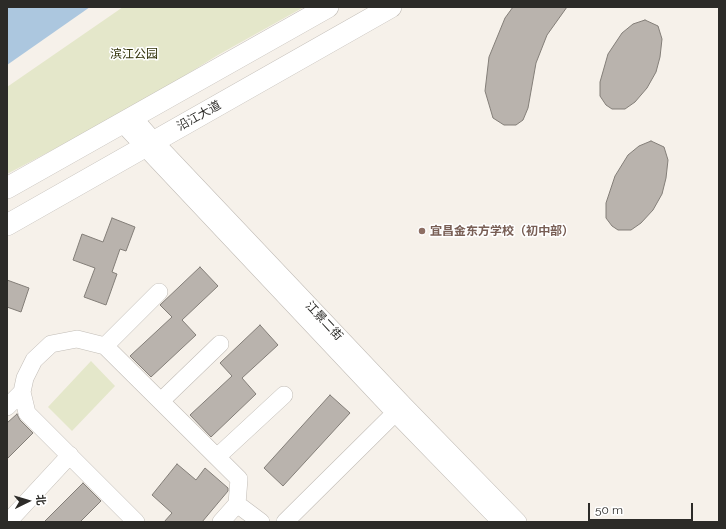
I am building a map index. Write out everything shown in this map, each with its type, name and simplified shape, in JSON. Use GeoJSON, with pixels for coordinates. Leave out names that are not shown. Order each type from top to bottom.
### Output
{"type":"FeatureCollection","features":[{"type":"Feature","properties":{"kind":"main road"},"geometry":{"type":"LineString","coordinates":[[7,188],[328,7]]}},
{"type":"Feature","properties":{"kind":"main road","name":"沿江大道"},"geometry":{"type":"LineString","coordinates":[[7,225],[391,7]]}},
{"type":"Feature","properties":{"kind":"street","name":"江景二街"},"geometry":{"type":"LineString","coordinates":[[128,120],[149,145],[395,414],[501,522]]}},
{"type":"Feature","properties":{"kind":"street","name":"江景二街"},"geometry":{"type":"LineString","coordinates":[[149,145],[518,522]]}},
{"type":"Feature","properties":{"kind":"street"},"geometry":{"type":"LineString","coordinates":[[105,346],[159,292]]}},
{"type":"Feature","properties":{"kind":"street"},"geometry":{"type":"LineString","coordinates":[[7,407],[14,390],[25,378],[34,360],[52,344],[77,339],[105,346],[239,479],[237,504],[221,522]]}},
{"type":"Feature","properties":{"kind":"street"},"geometry":{"type":"LineString","coordinates":[[161,401],[220,344]]}},
{"type":"Feature","properties":{"kind":"street"},"geometry":{"type":"LineString","coordinates":[[14,390],[27,413],[70,455],[133,521]]}},
{"type":"Feature","properties":{"kind":"street"},"geometry":{"type":"LineString","coordinates":[[217,457],[284,394]]}},
{"type":"Feature","properties":{"kind":"street"},"geometry":{"type":"LineString","coordinates":[[285,522],[395,414]]}},
{"type":"Feature","properties":{"kind":"street"},"geometry":{"type":"LineString","coordinates":[[8,522],[70,455]]}},
{"type":"Feature","properties":{"kind":"street"},"geometry":{"type":"LineString","coordinates":[[237,504],[260,522]]}},
{"type":"Feature","properties":{"kind":"green space","name":"滨江公园"},"geometry":{"type":"Polygon","coordinates":[[[123,7],[304,7],[218,55],[136,106],[7,174],[7,87],[123,7]]]}},
{"type":"Feature","properties":{"kind":"green space"},"geometry":{"type":"Polygon","coordinates":[[[91,361],[115,386],[72,431],[48,407],[91,361]]]}},
{"type":"Feature","properties":{"kind":"water"},"geometry":{"type":"Polygon","coordinates":[[[7,7],[90,7],[7,65],[7,7]]]}},
{"type":"Feature","properties":{"kind":"building"},"geometry":{"type":"Polygon","coordinates":[[[513,7],[567,7],[547,35],[536,63],[528,108],[523,120],[516,125],[504,125],[493,118],[485,91],[489,57],[505,18],[513,7]]]}},
{"type":"Feature","properties":{"kind":"building"},"geometry":{"type":"Polygon","coordinates":[[[645,20],[658,26],[662,39],[660,57],[656,72],[647,88],[635,102],[625,109],[612,109],[606,105],[600,96],[600,82],[608,54],[622,33],[633,24],[645,20]]]}},
{"type":"Feature","properties":{"kind":"building"},"geometry":{"type":"Polygon","coordinates":[[[651,141],[664,147],[668,160],[662,194],[653,210],[641,223],[631,230],[618,230],[612,226],[606,218],[606,203],[615,176],[628,155],[639,146],[651,141]]]}},
{"type":"Feature","properties":{"kind":"building"},"geometry":{"type":"Polygon","coordinates":[[[112,218],[135,227],[126,251],[120,249],[112,272],[117,274],[106,305],[84,297],[95,268],[73,260],[82,234],[103,242],[112,218]]]}},
{"type":"Feature","properties":{"kind":"building"},"geometry":{"type":"Polygon","coordinates":[[[200,267],[218,286],[182,320],[196,335],[151,377],[130,356],[172,317],[160,305],[200,267]]]}},
{"type":"Feature","properties":{"kind":"building"},"geometry":{"type":"Polygon","coordinates":[[[7,280],[29,288],[21,312],[7,307],[7,280]]]}},
{"type":"Feature","properties":{"kind":"building"},"geometry":{"type":"Polygon","coordinates":[[[260,325],[278,345],[242,378],[256,394],[211,437],[190,415],[232,376],[220,363],[260,325]]]}},
{"type":"Feature","properties":{"kind":"building"},"geometry":{"type":"Polygon","coordinates":[[[330,395],[350,413],[283,486],[264,468],[330,395]]]}},
{"type":"Feature","properties":{"kind":"building"},"geometry":{"type":"Polygon","coordinates":[[[17,414],[20,420],[33,433],[7,459],[7,423],[17,414]]]}},
{"type":"Feature","properties":{"kind":"building"},"geometry":{"type":"Polygon","coordinates":[[[177,464],[196,480],[205,468],[228,488],[228,491],[202,522],[164,522],[172,513],[152,495],[177,464]]]}},
{"type":"Feature","properties":{"kind":"building"},"geometry":{"type":"Polygon","coordinates":[[[83,483],[101,501],[80,522],[44,522],[83,483]]]}},
{"type":"Feature","properties":{"kind":"place","name":"宜昌金东方学校（初中部）"},"geometry":{"type":"Point","coordinates":[422,231]}}]}
